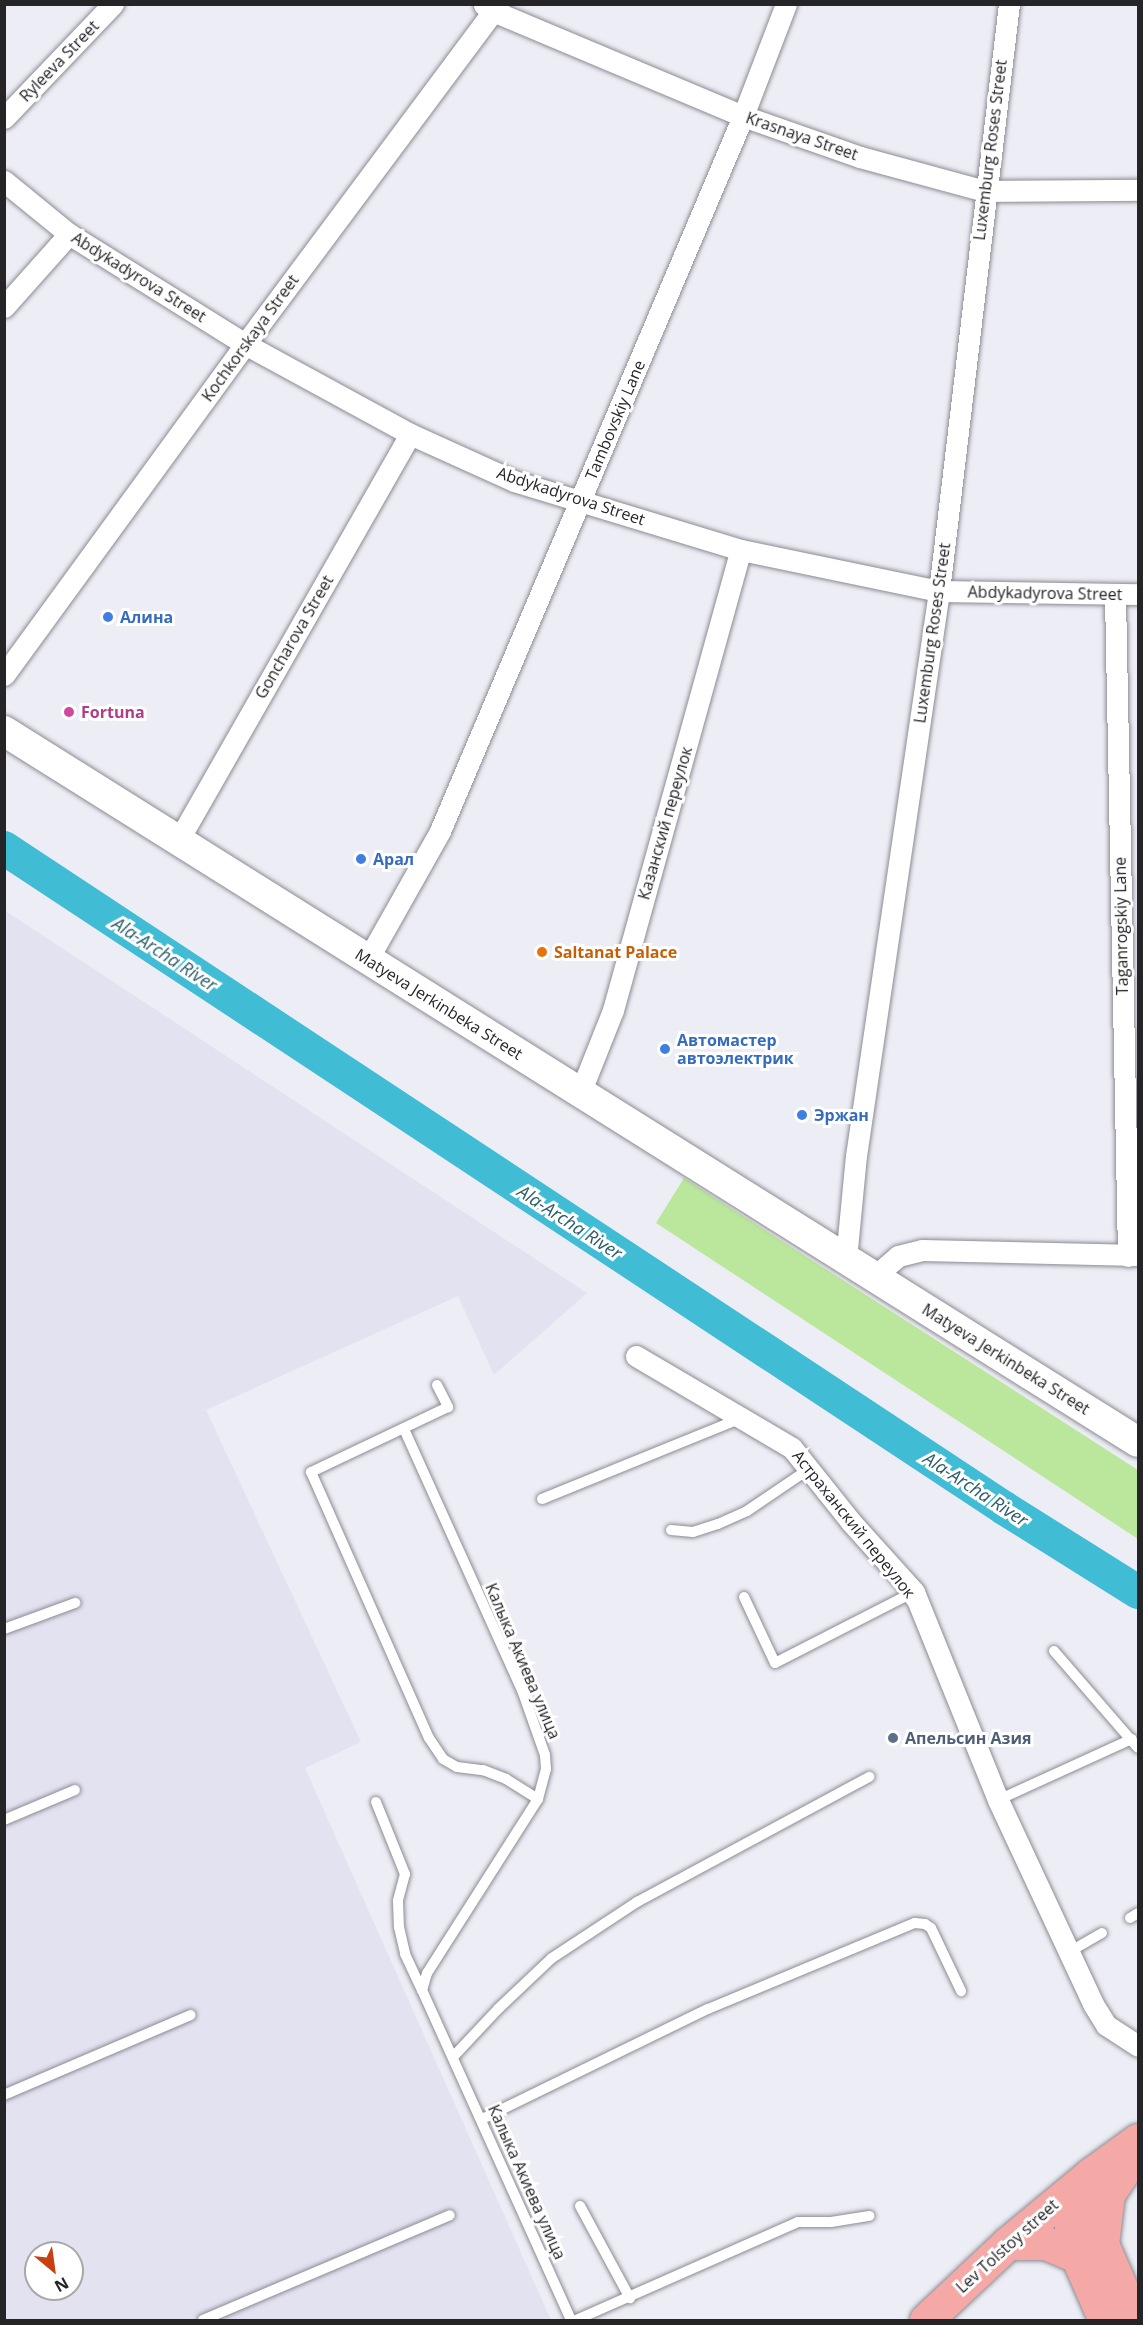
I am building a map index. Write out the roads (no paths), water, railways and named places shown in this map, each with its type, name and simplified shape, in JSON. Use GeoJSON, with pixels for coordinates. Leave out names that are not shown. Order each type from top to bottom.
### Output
{"type":"FeatureCollection","features":[{"type":"Feature","properties":{"kind":"main road","name":"Matyeva Jerkinbeka Street"},"geometry":{"type":"LineString","coordinates":[[4,731],[1138,1442]]}},
{"type":"Feature","properties":{"kind":"main road","name":"Lev Tolstoy street"},"geometry":{"type":"LineString","coordinates":[[1091,2174],[1138,2121]]}},
{"type":"Feature","properties":{"kind":"main road","name":"Lev Tolstoy street"},"geometry":{"type":"LineString","coordinates":[[926,2320],[1008,2243],[1091,2174],[1138,2140]]}},
{"type":"Feature","properties":{"kind":"main road"},"geometry":{"type":"LineString","coordinates":[[1083,2243],[1108,2194],[1138,2149]]}},
{"type":"Feature","properties":{"kind":"main road"},"geometry":{"type":"LineString","coordinates":[[1091,2174],[1076,2204],[1083,2243],[1106,2320]]}},
{"type":"Feature","properties":{"kind":"main road"},"geometry":{"type":"LineString","coordinates":[[1008,2243],[1083,2243]]}},
{"type":"Feature","properties":{"kind":"main road"},"geometry":{"type":"LineString","coordinates":[[1083,2243],[1135,2320]]}},
{"type":"Feature","properties":{"kind":"street","name":"Ryleeva Street"},"geometry":{"type":"LineString","coordinates":[[4,118],[113,4]]}},
{"type":"Feature","properties":{"kind":"street","name":"Tambovskiy Lane"},"geometry":{"type":"LineString","coordinates":[[368,959],[440,831],[743,116],[786,4]]}},
{"type":"Feature","properties":{"kind":"street","name":"Luxemburg Roses Street"},"geometry":{"type":"LineString","coordinates":[[846,1259],[856,1156],[939,591],[1009,4]]}},
{"type":"Feature","properties":{"kind":"street","name":"Krasnaya Street"},"geometry":{"type":"LineString","coordinates":[[492,7],[743,116],[860,157],[985,191],[1138,190]]}},
{"type":"Feature","properties":{"kind":"street","name":"Kochkorskaya Street"},"geometry":{"type":"LineString","coordinates":[[4,675],[492,7]]}},
{"type":"Feature","properties":{"kind":"street","name":"Abdykadyrova Street"},"geometry":{"type":"LineString","coordinates":[[4,181],[69,234],[245,344],[410,434],[514,481],[741,550],[939,591],[1138,594]]}},
{"type":"Feature","properties":{"kind":"street"},"geometry":{"type":"LineString","coordinates":[[4,307],[69,234]]}},
{"type":"Feature","properties":{"kind":"street","name":"Goncharova Street"},"geometry":{"type":"LineString","coordinates":[[178,841],[410,434]]}},
{"type":"Feature","properties":{"kind":"street","name":"Казанский переулок"},"geometry":{"type":"LineString","coordinates":[[580,1093],[613,1010],[741,550]]}},
{"type":"Feature","properties":{"kind":"street","name":"Taganrogskiy Lane"},"geometry":{"type":"LineString","coordinates":[[1115,595],[1133,1255]]}},
{"type":"Feature","properties":{"kind":"street"},"geometry":{"type":"LineString","coordinates":[[874,1277],[898,1256],[922,1250],[1133,1255]]}},
{"type":"Feature","properties":{"kind":"street","name":"Астраханский переулок"},"geometry":{"type":"LineString","coordinates":[[636,1356],[792,1448],[851,1522],[914,1592],[998,1800],[1069,1952],[1106,2025],[1138,2046]]}},
{"type":"Feature","properties":{"kind":"lane"},"geometry":{"type":"LineString","coordinates":[[437,1385],[448,1407],[311,1472],[429,1738],[443,1760],[457,1767],[483,1770],[506,1779],[538,1799]]}},
{"type":"Feature","properties":{"kind":"lane"},"geometry":{"type":"LineString","coordinates":[[542,1499],[741,1418]]}},
{"type":"Feature","properties":{"kind":"lane","name":"Калыка Акиева улица"},"geometry":{"type":"LineString","coordinates":[[404,1429],[522,1690],[542,1744],[546,1769],[538,1799],[427,1973],[422,1990],[572,2320]]}},
{"type":"Feature","properties":{"kind":"lane"},"geometry":{"type":"LineString","coordinates":[[671,1530],[693,1532],[718,1524],[747,1511],[809,1469]]}},
{"type":"Feature","properties":{"kind":"lane"},"geometry":{"type":"LineString","coordinates":[[744,1597],[775,1663],[914,1592]]}},
{"type":"Feature","properties":{"kind":"lane"},"geometry":{"type":"LineString","coordinates":[[4,1629],[75,1603]]}},
{"type":"Feature","properties":{"kind":"lane"},"geometry":{"type":"LineString","coordinates":[[998,1800],[1135,1743],[1054,1651]]}},
{"type":"Feature","properties":{"kind":"lane"},"geometry":{"type":"LineString","coordinates":[[453,2057],[498,2009],[552,1958],[637,1902],[869,1777]]}},
{"type":"Feature","properties":{"kind":"lane"},"geometry":{"type":"LineString","coordinates":[[4,1820],[75,1791]]}},
{"type":"Feature","properties":{"kind":"lane"},"geometry":{"type":"LineString","coordinates":[[376,1802],[405,1874],[398,1901],[399,1928],[405,1954],[422,1990]]}},
{"type":"Feature","properties":{"kind":"lane"},"geometry":{"type":"LineString","coordinates":[[482,2119],[708,2009],[915,1923],[926,1924],[931,1928],[960,1991]]}},
{"type":"Feature","properties":{"kind":"lane"},"geometry":{"type":"LineString","coordinates":[[1069,1952],[1102,1933]]}},
{"type":"Feature","properties":{"kind":"lane"},"geometry":{"type":"LineString","coordinates":[[4,2096],[191,2015]]}},
{"type":"Feature","properties":{"kind":"lane"},"geometry":{"type":"LineString","coordinates":[[580,2206],[630,2298]]}},
{"type":"Feature","properties":{"kind":"lane"},"geometry":{"type":"LineString","coordinates":[[203,2320],[450,2215]]}},
{"type":"Feature","properties":{"kind":"lane"},"geometry":{"type":"LineString","coordinates":[[576,2320],[798,2222],[831,2222],[870,2216]]}},
{"type":"Feature","properties":{"kind":"waterway","name":"Ala-Archa River"},"geometry":{"type":"LineString","coordinates":[[4,848],[1004,1508],[1138,1592]]}},
{"type":"Feature","properties":{"kind":"place","name":"Алина"},"geometry":{"type":"Point","coordinates":[108,617]}},
{"type":"Feature","properties":{"kind":"place","name":"Fortuna"},"geometry":{"type":"Point","coordinates":[69,712]}},
{"type":"Feature","properties":{"kind":"place","name":"Арал"},"geometry":{"type":"Point","coordinates":[361,859]}},
{"type":"Feature","properties":{"kind":"place","name":"Saltanat Palace"},"geometry":{"type":"Point","coordinates":[542,952]}},
{"type":"Feature","properties":{"kind":"place","name":"Автомастер автоэлектрик"},"geometry":{"type":"Point","coordinates":[665,1049]}},
{"type":"Feature","properties":{"kind":"place","name":"Эржан"},"geometry":{"type":"Point","coordinates":[802,1115]}},
{"type":"Feature","properties":{"kind":"place","name":"Апельсин Азия"},"geometry":{"type":"Point","coordinates":[893,1738]}}]}
